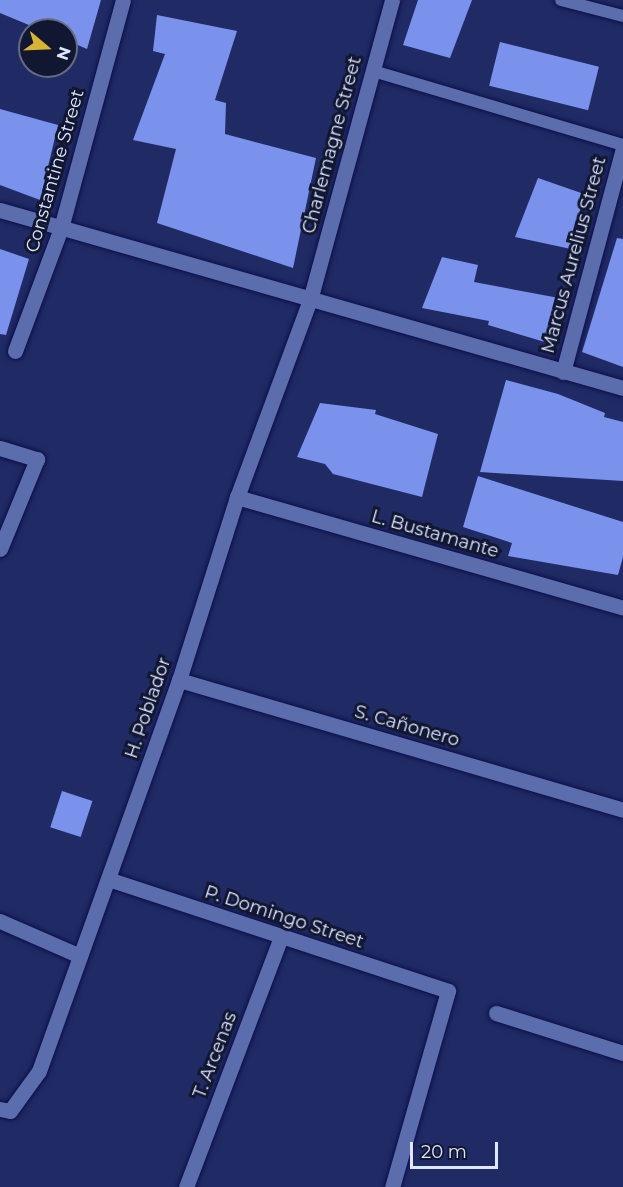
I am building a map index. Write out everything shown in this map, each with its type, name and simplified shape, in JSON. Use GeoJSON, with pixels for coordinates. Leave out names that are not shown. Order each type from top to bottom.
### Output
{"type":"FeatureCollection","features":[{"type":"Feature","properties":{"kind":"street","name":"Constantine Street"},"geometry":{"type":"LineString","coordinates":[[15,351],[61,228],[123,0]]}},
{"type":"Feature","properties":{"kind":"street","name":"Charlemagne Street"},"geometry":{"type":"LineString","coordinates":[[310,300],[392,0]]}},
{"type":"Feature","properties":{"kind":"street","name":"Marcus Aurelius Street"},"geometry":{"type":"LineString","coordinates":[[563,372],[623,147]]}},
{"type":"Feature","properties":{"kind":"street"},"geometry":{"type":"LineString","coordinates":[[0,210],[623,388]]}},
{"type":"Feature","properties":{"kind":"street","name":"H. Poblador"},"geometry":{"type":"LineString","coordinates":[[5,1110],[39,1071],[179,680],[237,498],[310,300]]}},
{"type":"Feature","properties":{"kind":"street"},"geometry":{"type":"LineString","coordinates":[[0,448],[37,459],[0,549]]}},
{"type":"Feature","properties":{"kind":"street","name":"L. Bustamante"},"geometry":{"type":"LineString","coordinates":[[237,498],[623,608]]}},
{"type":"Feature","properties":{"kind":"street","name":"S. Cañonero"},"geometry":{"type":"LineString","coordinates":[[179,680],[623,810]]}},
{"type":"Feature","properties":{"kind":"street","name":"P. Domingo Street"},"geometry":{"type":"LineString","coordinates":[[108,879],[448,991],[392,1187]]}},
{"type":"Feature","properties":{"kind":"street"},"geometry":{"type":"LineString","coordinates":[[0,921],[80,956]]}},
{"type":"Feature","properties":{"kind":"street","name":"T. Arcenas"},"geometry":{"type":"LineString","coordinates":[[186,1187],[281,937]]}},
{"type":"Feature","properties":{"kind":"street"},"geometry":{"type":"LineString","coordinates":[[496,1013],[623,1053]]}},
{"type":"Feature","properties":{"kind":"lane"},"geometry":{"type":"LineString","coordinates":[[561,0],[623,16]]}},
{"type":"Feature","properties":{"kind":"lane"},"geometry":{"type":"LineString","coordinates":[[373,71],[623,147]]}},
{"type":"Feature","properties":{"kind":"building"},"geometry":{"type":"Polygon","coordinates":[[[0,0],[101,0],[87,49],[78,45],[78,18],[18,18],[18,20],[0,13],[0,0]]]}},
{"type":"Feature","properties":{"kind":"building"},"geometry":{"type":"Polygon","coordinates":[[[418,0],[472,0],[450,58],[403,45],[418,0]]]}},
{"type":"Feature","properties":{"kind":"building"},"geometry":{"type":"Polygon","coordinates":[[[157,15],[237,31],[215,100],[226,103],[225,134],[316,158],[293,268],[157,223],[176,149],[133,140],[165,54],[153,51],[157,15]]]}},
{"type":"Feature","properties":{"kind":"building"},"geometry":{"type":"Polygon","coordinates":[[[500,42],[599,67],[588,110],[489,86],[500,42]]]}},
{"type":"Feature","properties":{"kind":"building"},"geometry":{"type":"Polygon","coordinates":[[[0,109],[58,125],[40,200],[0,185],[0,109]]]}},
{"type":"Feature","properties":{"kind":"building"},"geometry":{"type":"Polygon","coordinates":[[[538,178],[584,194],[571,249],[515,237],[538,178]]]}},
{"type":"Feature","properties":{"kind":"building"},"geometry":{"type":"Polygon","coordinates":[[[617,238],[623,239],[623,367],[582,352],[617,238]]]}},
{"type":"Feature","properties":{"kind":"building"},"geometry":{"type":"Polygon","coordinates":[[[0,249],[29,259],[6,335],[0,334],[0,249]]]}},
{"type":"Feature","properties":{"kind":"building"},"geometry":{"type":"Polygon","coordinates":[[[442,257],[478,265],[474,282],[559,298],[548,343],[488,325],[489,321],[422,308],[442,257]]]}},
{"type":"Feature","properties":{"kind":"building"},"geometry":{"type":"Polygon","coordinates":[[[506,380],[558,394],[605,413],[604,417],[623,422],[623,481],[480,472],[506,380]]]}},
{"type":"Feature","properties":{"kind":"building"},"geometry":{"type":"Polygon","coordinates":[[[320,403],[376,410],[375,414],[438,434],[422,497],[333,474],[325,464],[297,457],[320,403]]]}},
{"type":"Feature","properties":{"kind":"building"},"geometry":{"type":"Polygon","coordinates":[[[478,476],[623,522],[623,557],[618,575],[508,556],[512,543],[463,527],[478,476]]]}},
{"type":"Feature","properties":{"kind":"building"},"geometry":{"type":"Polygon","coordinates":[[[62,791],[92,801],[81,837],[50,827],[62,791]]]}}]}
